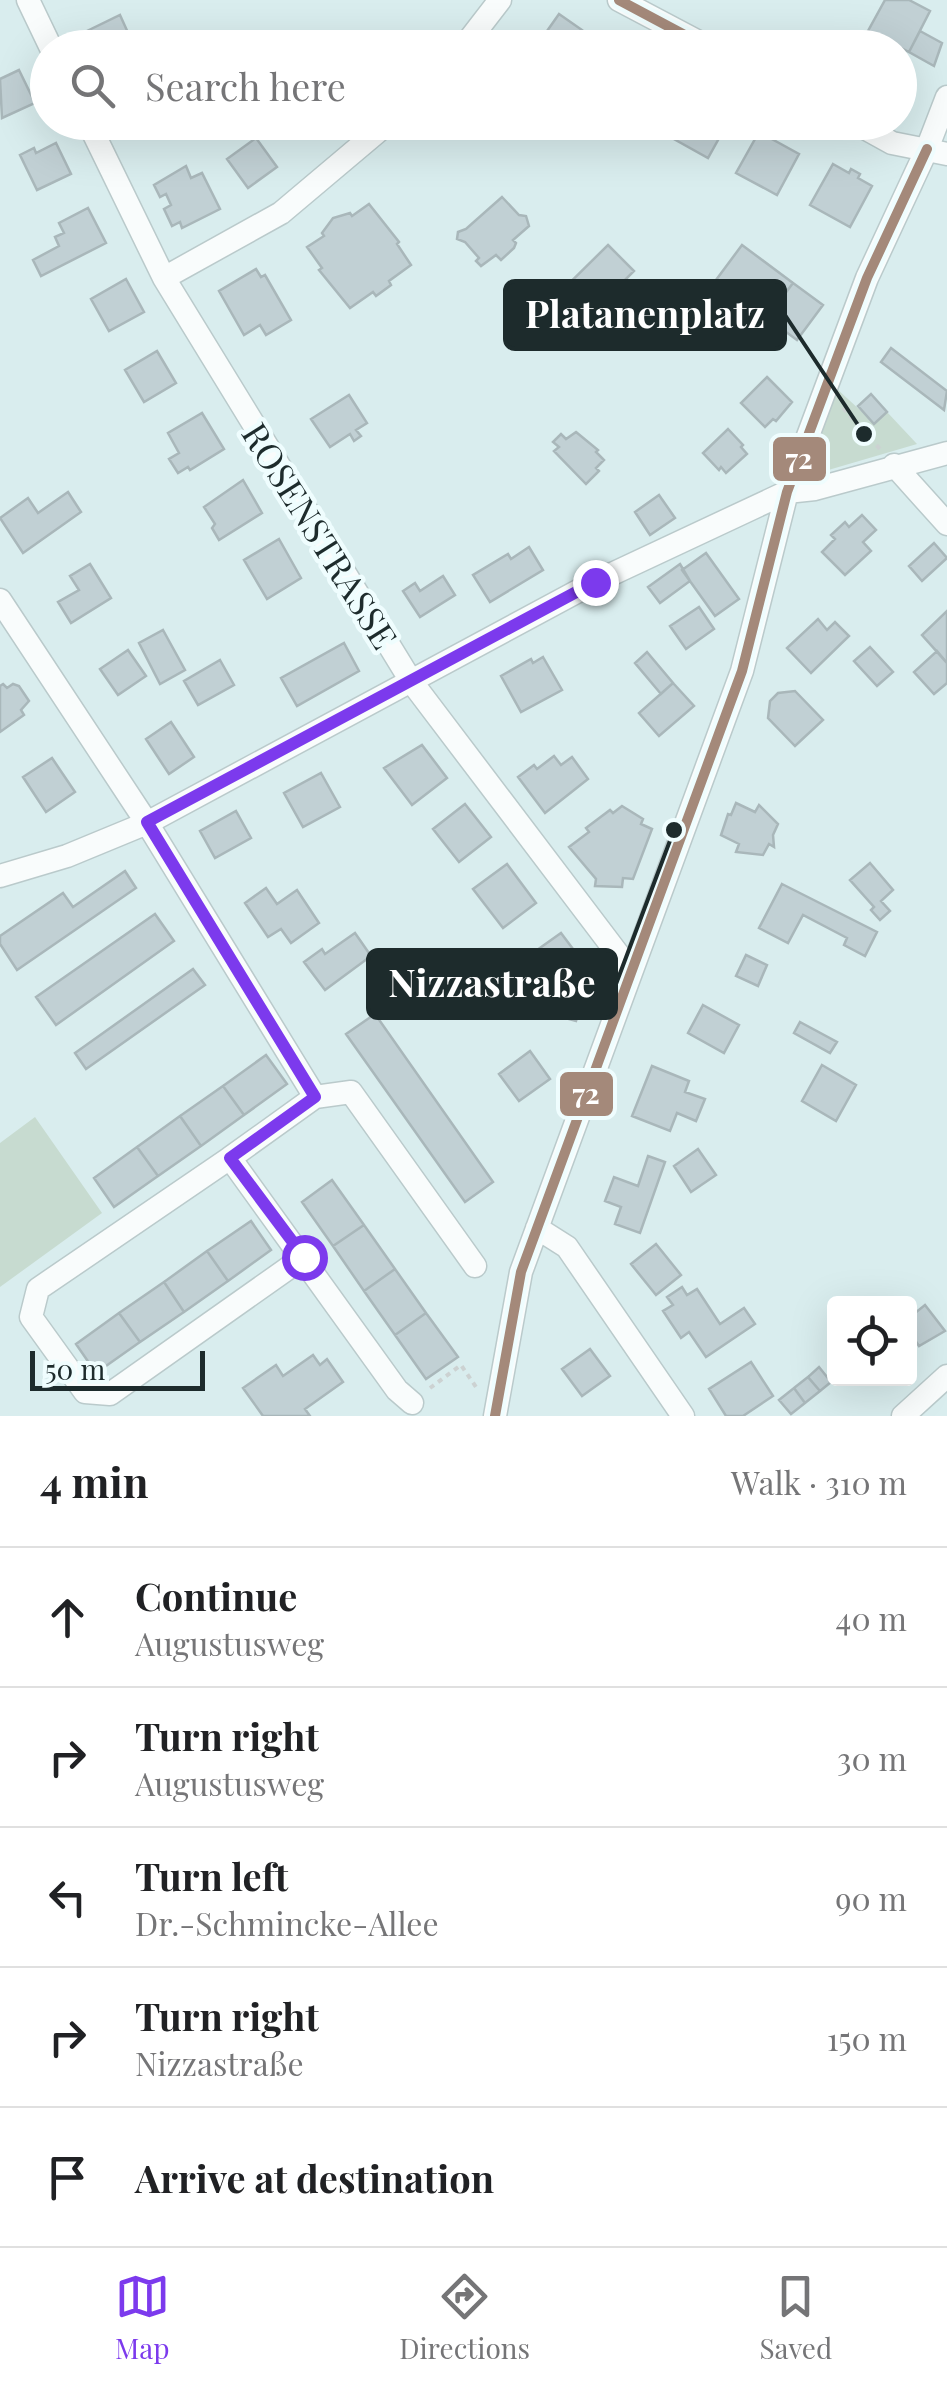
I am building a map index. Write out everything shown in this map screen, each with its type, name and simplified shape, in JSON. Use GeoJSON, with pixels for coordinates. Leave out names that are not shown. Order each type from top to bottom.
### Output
{"type":"FeatureCollection","features":[{"type":"Feature","properties":{"kind":"street"},"geometry":{"type":"LineString","coordinates":[[28,0],[42,30]]}},
{"type":"Feature","properties":{"kind":"street"},"geometry":{"type":"LineString","coordinates":[[477,30],[500,0]]}},
{"type":"Feature","properties":{"kind":"street"},"geometry":{"type":"LineString","coordinates":[[620,0],[676,30]]}},
{"type":"Feature","properties":{"kind":"street"},"geometry":{"type":"LineString","coordinates":[[498,1404],[521,1272],[742,671],[787,492],[867,278],[937,152],[947,96]]}},
{"type":"Feature","properties":{"kind":"street","name":"ROSENSTRASSE"},"geometry":{"type":"LineString","coordinates":[[97,140],[164,278],[411,681],[630,970]]}},
{"type":"Feature","properties":{"kind":"street"},"geometry":{"type":"LineString","coordinates":[[164,278],[281,213],[368,140]]}},
{"type":"Feature","properties":{"kind":"street"},"geometry":{"type":"LineString","coordinates":[[887,140],[937,152]]}},
{"type":"Feature","properties":{"kind":"street"},"geometry":{"type":"LineString","coordinates":[[0,876],[67,856],[147,822],[595,582],[787,492],[815,490],[947,453]]}},
{"type":"Feature","properties":{"kind":"street"},"geometry":{"type":"LineString","coordinates":[[894,465],[947,524]]}},
{"type":"Feature","properties":{"kind":"street"},"geometry":{"type":"LineString","coordinates":[[0,600],[147,822],[315,1097]]}},
{"type":"Feature","properties":{"kind":"street"},"geometry":{"type":"LineString","coordinates":[[304,1257],[110,1394],[85,1392],[32,1317],[38,1289],[315,1097],[351,1092],[475,1266]]}},
{"type":"Feature","properties":{"kind":"street"},"geometry":{"type":"LineString","coordinates":[[230,1158],[397,1390],[412,1403]]}},
{"type":"Feature","properties":{"kind":"street"},"geometry":{"type":"LineString","coordinates":[[537,1228],[567,1248],[682,1416]]}},
{"type":"Feature","properties":{"kind":"street"},"geometry":{"type":"LineString","coordinates":[[903,1416],[947,1376]]}},
{"type":"Feature","properties":{"kind":"path"},"geometry":{"type":"LineString","coordinates":[[826,390],[878,444]]}},
{"type":"Feature","properties":{"kind":"path"},"geometry":{"type":"LineString","coordinates":[[412,1403],[461,1365],[475,1387],[498,1404]]}},
{"type":"Feature","properties":{"kind":"green space"},"geometry":{"type":"Polygon","coordinates":[[[836,388],[874,423],[887,412],[917,444],[825,471],[813,459],[836,388]]]}},
{"type":"Feature","properties":{"kind":"green space"},"geometry":{"type":"Polygon","coordinates":[[[35,1117],[102,1213],[0,1287],[0,1143],[35,1117]]]}},
{"type":"Feature","properties":{"kind":"building"},"geometry":{"type":"Polygon","coordinates":[[[885,0],[909,0],[930,11],[917,36],[917,30],[869,30],[885,0]]]}},
{"type":"Feature","properties":{"kind":"building"},"geometry":{"type":"Polygon","coordinates":[[[559,14],[582,30],[548,30],[559,14]]]}},
{"type":"Feature","properties":{"kind":"building"},"geometry":{"type":"Polygon","coordinates":[[[120,15],[127,30],[89,30],[120,15]]]}},
{"type":"Feature","properties":{"kind":"building"},"geometry":{"type":"Polygon","coordinates":[[[920,31],[942,43],[934,66],[917,56],[920,31]]]}},
{"type":"Feature","properties":{"kind":"building"},"geometry":{"type":"Polygon","coordinates":[[[19,70],[30,93],[30,105],[2,118],[0,79],[19,70]]]}},
{"type":"Feature","properties":{"kind":"building"},"geometry":{"type":"Polygon","coordinates":[[[257,140],[277,167],[248,188],[227,159],[257,140]]]}},
{"type":"Feature","properties":{"kind":"building"},"geometry":{"type":"Polygon","coordinates":[[[676,140],[718,140],[708,158],[676,140]]]}},
{"type":"Feature","properties":{"kind":"building"},"geometry":{"type":"Polygon","coordinates":[[[755,140],[774,140],[799,154],[777,195],[736,173],[755,140]]]}},
{"type":"Feature","properties":{"kind":"building"},"geometry":{"type":"Polygon","coordinates":[[[56,143],[71,174],[37,190],[20,155],[34,148],[36,153],[56,143]]]}},
{"type":"Feature","properties":{"kind":"building"},"geometry":{"type":"Polygon","coordinates":[[[833,164],[860,174],[858,178],[872,186],[850,227],[810,205],[833,164]]]}},
{"type":"Feature","properties":{"kind":"building"},"geometry":{"type":"Polygon","coordinates":[[[186,166],[191,178],[202,173],[220,209],[182,228],[180,222],[172,226],[164,209],[171,205],[166,194],[160,197],[154,185],[186,166]]]}},
{"type":"Feature","properties":{"kind":"building"},"geometry":{"type":"Polygon","coordinates":[[[502,197],[519,215],[526,216],[529,226],[513,240],[514,248],[501,260],[496,255],[481,266],[465,242],[457,239],[458,232],[502,197]]]}},
{"type":"Feature","properties":{"kind":"building"},"geometry":{"type":"Polygon","coordinates":[[[369,204],[399,242],[411,265],[376,296],[373,292],[350,308],[319,270],[322,268],[307,247],[324,236],[322,233],[333,218],[350,213],[352,216],[369,204]]]}},
{"type":"Feature","properties":{"kind":"building"},"geometry":{"type":"Polygon","coordinates":[[[88,208],[106,243],[41,276],[33,260],[59,246],[55,237],[64,233],[59,223],[88,208]]]}},
{"type":"Feature","properties":{"kind":"building"},"geometry":{"type":"Polygon","coordinates":[[[608,245],[634,271],[559,346],[533,319],[608,245]]]}},
{"type":"Feature","properties":{"kind":"building"},"geometry":{"type":"Polygon","coordinates":[[[742,245],[793,283],[767,318],[716,280],[742,245]]]}},
{"type":"Feature","properties":{"kind":"building"},"geometry":{"type":"Polygon","coordinates":[[[256,269],[261,277],[265,275],[291,320],[266,335],[260,325],[244,335],[219,291],[256,269]]]}},
{"type":"Feature","properties":{"kind":"building"},"geometry":{"type":"Polygon","coordinates":[[[126,279],[144,312],[109,331],[91,299],[126,279]]]}},
{"type":"Feature","properties":{"kind":"building"},"geometry":{"type":"Polygon","coordinates":[[[793,283],[823,305],[797,340],[767,318],[793,283]]]}},
{"type":"Feature","properties":{"kind":"building"},"geometry":{"type":"Polygon","coordinates":[[[891,348],[947,391],[944,410],[881,362],[891,348]]]}},
{"type":"Feature","properties":{"kind":"building"},"geometry":{"type":"Polygon","coordinates":[[[157,351],[176,383],[144,402],[125,370],[157,351]]]}},
{"type":"Feature","properties":{"kind":"building"},"geometry":{"type":"Polygon","coordinates":[[[767,377],[792,402],[776,421],[773,419],[765,427],[741,403],[767,377]]]}},
{"type":"Feature","properties":{"kind":"building"},"geometry":{"type":"Polygon","coordinates":[[[871,394],[887,412],[874,424],[858,406],[871,394]]]}},
{"type":"Feature","properties":{"kind":"building"},"geometry":{"type":"Polygon","coordinates":[[[349,395],[367,423],[356,430],[361,436],[354,441],[350,434],[330,447],[311,419],[349,395]]]}},
{"type":"Feature","properties":{"kind":"building"},"geometry":{"type":"Polygon","coordinates":[[[202,413],[224,449],[178,473],[169,459],[179,453],[168,433],[202,413]]]}},
{"type":"Feature","properties":{"kind":"building"},"geometry":{"type":"Polygon","coordinates":[[[728,429],[747,454],[726,473],[703,453],[728,429]]]}},
{"type":"Feature","properties":{"kind":"building"},"geometry":{"type":"Polygon","coordinates":[[[576,432],[604,460],[586,484],[554,451],[559,447],[553,442],[561,434],[566,439],[576,432]]]}},
{"type":"Feature","properties":{"kind":"building"},"geometry":{"type":"Polygon","coordinates":[[[243,480],[262,513],[219,540],[204,507],[243,480]]]}},
{"type":"Feature","properties":{"kind":"building"},"geometry":{"type":"Polygon","coordinates":[[[68,492],[81,512],[23,553],[0,518],[28,498],[38,513],[68,492]]]}},
{"type":"Feature","properties":{"kind":"building"},"geometry":{"type":"Polygon","coordinates":[[[659,495],[675,518],[650,535],[635,512],[659,495]]]}},
{"type":"Feature","properties":{"kind":"building"},"geometry":{"type":"Polygon","coordinates":[[[862,515],[876,530],[863,542],[871,551],[845,575],[822,552],[835,539],[831,535],[845,522],[849,527],[862,515]]]}},
{"type":"Feature","properties":{"kind":"building"},"geometry":{"type":"Polygon","coordinates":[[[279,539],[301,578],[267,599],[244,560],[279,539]]]}},
{"type":"Feature","properties":{"kind":"building"},"geometry":{"type":"Polygon","coordinates":[[[934,543],[947,558],[922,581],[909,566],[934,543]]]}},
{"type":"Feature","properties":{"kind":"building"},"geometry":{"type":"Polygon","coordinates":[[[529,547],[543,570],[490,602],[473,575],[508,554],[511,559],[529,547]]]}},
{"type":"Feature","properties":{"kind":"building"},"geometry":{"type":"Polygon","coordinates":[[[706,553],[739,599],[715,616],[682,570],[706,553]]]}},
{"type":"Feature","properties":{"kind":"building"},"geometry":{"type":"Polygon","coordinates":[[[90,564],[111,598],[71,623],[58,602],[79,590],[70,576],[90,564]]]}},
{"type":"Feature","properties":{"kind":"building"},"geometry":{"type":"Polygon","coordinates":[[[680,564],[690,581],[660,603],[648,587],[680,564]]]}},
{"type":"Feature","properties":{"kind":"building"},"geometry":{"type":"Polygon","coordinates":[[[443,576],[455,595],[420,617],[403,591],[415,583],[420,591],[443,576]]]}},
{"type":"Feature","properties":{"kind":"building"},"geometry":{"type":"Polygon","coordinates":[[[699,607],[714,629],[686,649],[670,626],[699,607]]]}},
{"type":"Feature","properties":{"kind":"building"},"geometry":{"type":"Polygon","coordinates":[[[947,611],[947,663],[922,635],[947,611]]]}},
{"type":"Feature","properties":{"kind":"building"},"geometry":{"type":"Polygon","coordinates":[[[818,619],[827,630],[835,622],[849,636],[811,673],[787,648],[818,619]]]}},
{"type":"Feature","properties":{"kind":"building"},"geometry":{"type":"Polygon","coordinates":[[[163,630],[185,670],[160,684],[139,643],[163,630]]]}},
{"type":"Feature","properties":{"kind":"building"},"geometry":{"type":"Polygon","coordinates":[[[344,643],[359,671],[297,706],[281,678],[344,643]]]}},
{"type":"Feature","properties":{"kind":"building"},"geometry":{"type":"Polygon","coordinates":[[[870,647],[893,672],[877,686],[854,661],[870,647]]]}},
{"type":"Feature","properties":{"kind":"building"},"geometry":{"type":"Polygon","coordinates":[[[128,650],[146,676],[118,695],[100,669],[128,650]]]}},
{"type":"Feature","properties":{"kind":"building"},"geometry":{"type":"Polygon","coordinates":[[[937,651],[947,663],[947,683],[934,694],[914,672],[937,651]]]}},
{"type":"Feature","properties":{"kind":"building"},"geometry":{"type":"Polygon","coordinates":[[[647,652],[673,683],[661,694],[635,663],[647,652]]]}},
{"type":"Feature","properties":{"kind":"building"},"geometry":{"type":"Polygon","coordinates":[[[543,657],[562,690],[521,712],[501,676],[531,659],[533,663],[543,657]]]}},
{"type":"Feature","properties":{"kind":"building"},"geometry":{"type":"Polygon","coordinates":[[[220,660],[234,685],[198,705],[184,681],[220,660]]]}},
{"type":"Feature","properties":{"kind":"building"},"geometry":{"type":"Polygon","coordinates":[[[673,683],[694,706],[659,736],[639,713],[673,683]]]}},
{"type":"Feature","properties":{"kind":"building"},"geometry":{"type":"Polygon","coordinates":[[[0,686],[7,688],[19,686],[29,701],[21,710],[24,715],[0,732],[0,686]]]}},
{"type":"Feature","properties":{"kind":"building"},"geometry":{"type":"Polygon","coordinates":[[[795,691],[823,720],[795,746],[768,718],[770,701],[778,693],[795,691]]]}},
{"type":"Feature","properties":{"kind":"building"},"geometry":{"type":"Polygon","coordinates":[[[171,722],[194,757],[169,774],[146,739],[171,722]]]}},
{"type":"Feature","properties":{"kind":"building"},"geometry":{"type":"Polygon","coordinates":[[[422,745],[447,778],[412,805],[384,768],[422,745]]]}},
{"type":"Feature","properties":{"kind":"building"},"geometry":{"type":"Polygon","coordinates":[[[554,756],[561,765],[572,757],[588,779],[545,813],[518,777],[554,756]]]}},
{"type":"Feature","properties":{"kind":"building"},"geometry":{"type":"Polygon","coordinates":[[[52,758],[75,792],[46,812],[23,777],[52,758]]]}},
{"type":"Feature","properties":{"kind":"building"},"geometry":{"type":"Polygon","coordinates":[[[321,773],[340,807],[303,827],[284,793],[321,773]]]}},
{"type":"Feature","properties":{"kind":"building"},"geometry":{"type":"Polygon","coordinates":[[[736,803],[755,812],[759,805],[778,824],[773,835],[774,847],[769,844],[763,855],[736,852],[739,844],[721,835],[736,803]]]}},
{"type":"Feature","properties":{"kind":"building"},"geometry":{"type":"Polygon","coordinates":[[[465,804],[491,837],[459,862],[433,829],[465,804]]]}},
{"type":"Feature","properties":{"kind":"building"},"geometry":{"type":"Polygon","coordinates":[[[622,806],[652,829],[633,879],[623,878],[622,887],[595,886],[596,879],[569,847],[589,832],[586,828],[622,806]]]}},
{"type":"Feature","properties":{"kind":"building"},"geometry":{"type":"Polygon","coordinates":[[[236,811],[251,838],[215,858],[200,831],[236,811]]]}},
{"type":"Feature","properties":{"kind":"building"},"geometry":{"type":"Polygon","coordinates":[[[870,863],[893,890],[881,901],[890,911],[880,920],[850,880],[870,863]]]}},
{"type":"Feature","properties":{"kind":"building"},"geometry":{"type":"Polygon","coordinates":[[[507,864],[536,903],[503,928],[473,889],[507,864]]]}},
{"type":"Feature","properties":{"kind":"building"},"geometry":{"type":"Polygon","coordinates":[[[125,871],[136,888],[17,970],[0,944],[0,936],[63,893],[73,907],[125,871]]]}},
{"type":"Feature","properties":{"kind":"building"},"geometry":{"type":"Polygon","coordinates":[[[782,884],[877,932],[865,956],[844,945],[847,938],[803,915],[788,943],[759,928],[782,884]]]}},
{"type":"Feature","properties":{"kind":"building"},"geometry":{"type":"Polygon","coordinates":[[[266,888],[277,904],[297,890],[319,923],[291,943],[281,929],[268,937],[245,903],[266,888]]]}},
{"type":"Feature","properties":{"kind":"building"},"geometry":{"type":"Polygon","coordinates":[[[155,914],[174,941],[56,1025],[36,997],[155,914]]]}},
{"type":"Feature","properties":{"kind":"building"},"geometry":{"type":"Polygon","coordinates":[[[355,933],[371,956],[325,990],[304,962],[322,949],[325,954],[355,933]]]}},
{"type":"Feature","properties":{"kind":"building"},"geometry":{"type":"Polygon","coordinates":[[[561,933],[582,961],[587,987],[576,1021],[540,1011],[547,991],[542,971],[530,955],[561,933]]]}},
{"type":"Feature","properties":{"kind":"building"},"geometry":{"type":"Polygon","coordinates":[[[746,955],[767,965],[758,986],[736,976],[746,955]]]}},
{"type":"Feature","properties":{"kind":"building"},"geometry":{"type":"Polygon","coordinates":[[[193,969],[205,985],[86,1069],[75,1053],[193,969]]]}},
{"type":"Feature","properties":{"kind":"building"},"geometry":{"type":"Polygon","coordinates":[[[703,1005],[739,1025],[724,1053],[688,1033],[703,1005]]]}},
{"type":"Feature","properties":{"kind":"building"},"geometry":{"type":"Polygon","coordinates":[[[375,1014],[493,1182],[465,1202],[346,1034],[375,1014]]]}},
{"type":"Feature","properties":{"kind":"building"},"geometry":{"type":"Polygon","coordinates":[[[800,1022],[837,1042],[830,1053],[794,1033],[800,1022]]]}},
{"type":"Feature","properties":{"kind":"building"},"geometry":{"type":"Polygon","coordinates":[[[530,1051],[550,1079],[519,1101],[499,1074],[530,1051]]]}},
{"type":"Feature","properties":{"kind":"building"},"geometry":{"type":"Polygon","coordinates":[[[266,1055],[287,1084],[244,1115],[223,1086],[266,1055]]]}},
{"type":"Feature","properties":{"kind":"building"},"geometry":{"type":"Polygon","coordinates":[[[822,1065],[856,1085],[836,1121],[802,1101],[822,1065]]]}},
{"type":"Feature","properties":{"kind":"building"},"geometry":{"type":"Polygon","coordinates":[[[652,1066],[689,1081],[685,1092],[705,1099],[696,1121],[677,1113],[670,1131],[632,1116],[652,1066]]]}},
{"type":"Feature","properties":{"kind":"building"},"geometry":{"type":"Polygon","coordinates":[[[223,1086],[244,1115],[201,1146],[180,1116],[223,1086]]]}},
{"type":"Feature","properties":{"kind":"building"},"geometry":{"type":"Polygon","coordinates":[[[180,1116],[201,1146],[158,1176],[137,1147],[180,1116]]]}},
{"type":"Feature","properties":{"kind":"building"},"geometry":{"type":"Polygon","coordinates":[[[137,1147],[158,1176],[114,1207],[94,1178],[137,1147]]]}},
{"type":"Feature","properties":{"kind":"building"},"geometry":{"type":"Polygon","coordinates":[[[698,1149],[716,1175],[691,1192],[674,1166],[698,1149]]]}},
{"type":"Feature","properties":{"kind":"building"},"geometry":{"type":"Polygon","coordinates":[[[648,1156],[665,1162],[640,1233],[615,1224],[621,1207],[605,1201],[614,1177],[638,1186],[648,1156]]]}},
{"type":"Feature","properties":{"kind":"building"},"geometry":{"type":"Polygon","coordinates":[[[332,1180],[364,1225],[333,1246],[302,1202],[332,1180]]]}},
{"type":"Feature","properties":{"kind":"building"},"geometry":{"type":"Polygon","coordinates":[[[251,1221],[271,1250],[228,1281],[207,1251],[251,1221]]]}},
{"type":"Feature","properties":{"kind":"building"},"geometry":{"type":"Polygon","coordinates":[[[364,1225],[395,1269],[364,1291],[333,1246],[364,1225]]]}},
{"type":"Feature","properties":{"kind":"building"},"geometry":{"type":"Polygon","coordinates":[[[656,1244],[681,1275],[656,1295],[631,1264],[656,1244]]]}},
{"type":"Feature","properties":{"kind":"building"},"geometry":{"type":"Polygon","coordinates":[[[207,1251],[228,1281],[184,1312],[164,1282],[207,1251]]]}},
{"type":"Feature","properties":{"kind":"building"},"geometry":{"type":"Polygon","coordinates":[[[395,1269],[426,1313],[395,1335],[364,1291],[395,1269]]]}},
{"type":"Feature","properties":{"kind":"building"},"geometry":{"type":"Polygon","coordinates":[[[164,1282],[184,1312],[140,1342],[119,1313],[164,1282]]]}},
{"type":"Feature","properties":{"kind":"building"},"geometry":{"type":"Polygon","coordinates":[[[682,1287],[687,1295],[697,1289],[720,1324],[744,1308],[755,1324],[706,1357],[689,1332],[681,1338],[663,1311],[673,1305],[667,1297],[682,1287]]]}},
{"type":"Feature","properties":{"kind":"building"},"geometry":{"type":"Polygon","coordinates":[[[925,1305],[945,1331],[919,1346],[917,1343],[917,1311],[925,1305]]]}},
{"type":"Feature","properties":{"kind":"building"},"geometry":{"type":"Polygon","coordinates":[[[119,1313],[140,1342],[96,1373],[76,1344],[119,1313]]]}},
{"type":"Feature","properties":{"kind":"building"},"geometry":{"type":"Polygon","coordinates":[[[426,1313],[458,1357],[426,1379],[395,1335],[426,1313]]]}},
{"type":"Feature","properties":{"kind":"building"},"geometry":{"type":"Polygon","coordinates":[[[590,1349],[610,1376],[582,1396],[562,1369],[590,1349]]]}},
{"type":"Feature","properties":{"kind":"building"},"geometry":{"type":"Polygon","coordinates":[[[313,1355],[320,1365],[327,1359],[343,1382],[305,1409],[310,1416],[263,1416],[243,1388],[276,1365],[283,1376],[313,1355]]]}},
{"type":"Feature","properties":{"kind":"building"},"geometry":{"type":"Polygon","coordinates":[[[751,1362],[773,1396],[743,1416],[726,1416],[709,1389],[751,1362]]]}},
{"type":"Feature","properties":{"kind":"building"},"geometry":{"type":"Polygon","coordinates":[[[819,1367],[827,1377],[827,1385],[820,1391],[808,1377],[819,1367]]]}},
{"type":"Feature","properties":{"kind":"building"},"geometry":{"type":"Polygon","coordinates":[[[808,1377],[820,1391],[805,1403],[794,1388],[808,1377]]]}},
{"type":"Feature","properties":{"kind":"building"},"geometry":{"type":"Polygon","coordinates":[[[794,1388],[805,1403],[791,1414],[779,1400],[794,1388]]]}},
{"type":"Feature","properties":{"kind":"transit line","name":"72"},"geometry":{"type":"LineString","coordinates":[[619,0],[675,30]]}},
{"type":"Feature","properties":{"kind":"transit line","name":"72"},"geometry":{"type":"LineString","coordinates":[[495,1416],[521,1272],[742,671],[787,492],[867,278],[927,149]]}},
{"type":"Feature","properties":{"kind":"place","name":"Platanenplatz"},"geometry":{"type":"Point","coordinates":[864,434]}},
{"type":"Feature","properties":{"kind":"place","name":"Nizzastraße"},"geometry":{"type":"Point","coordinates":[674,830]}},
{"type":"Feature","properties":{"kind":"route"},"geometry":{"type":"LineString","coordinates":[[304,1257],[230,1158],[315,1097],[147,822],[595,582]]}}]}
